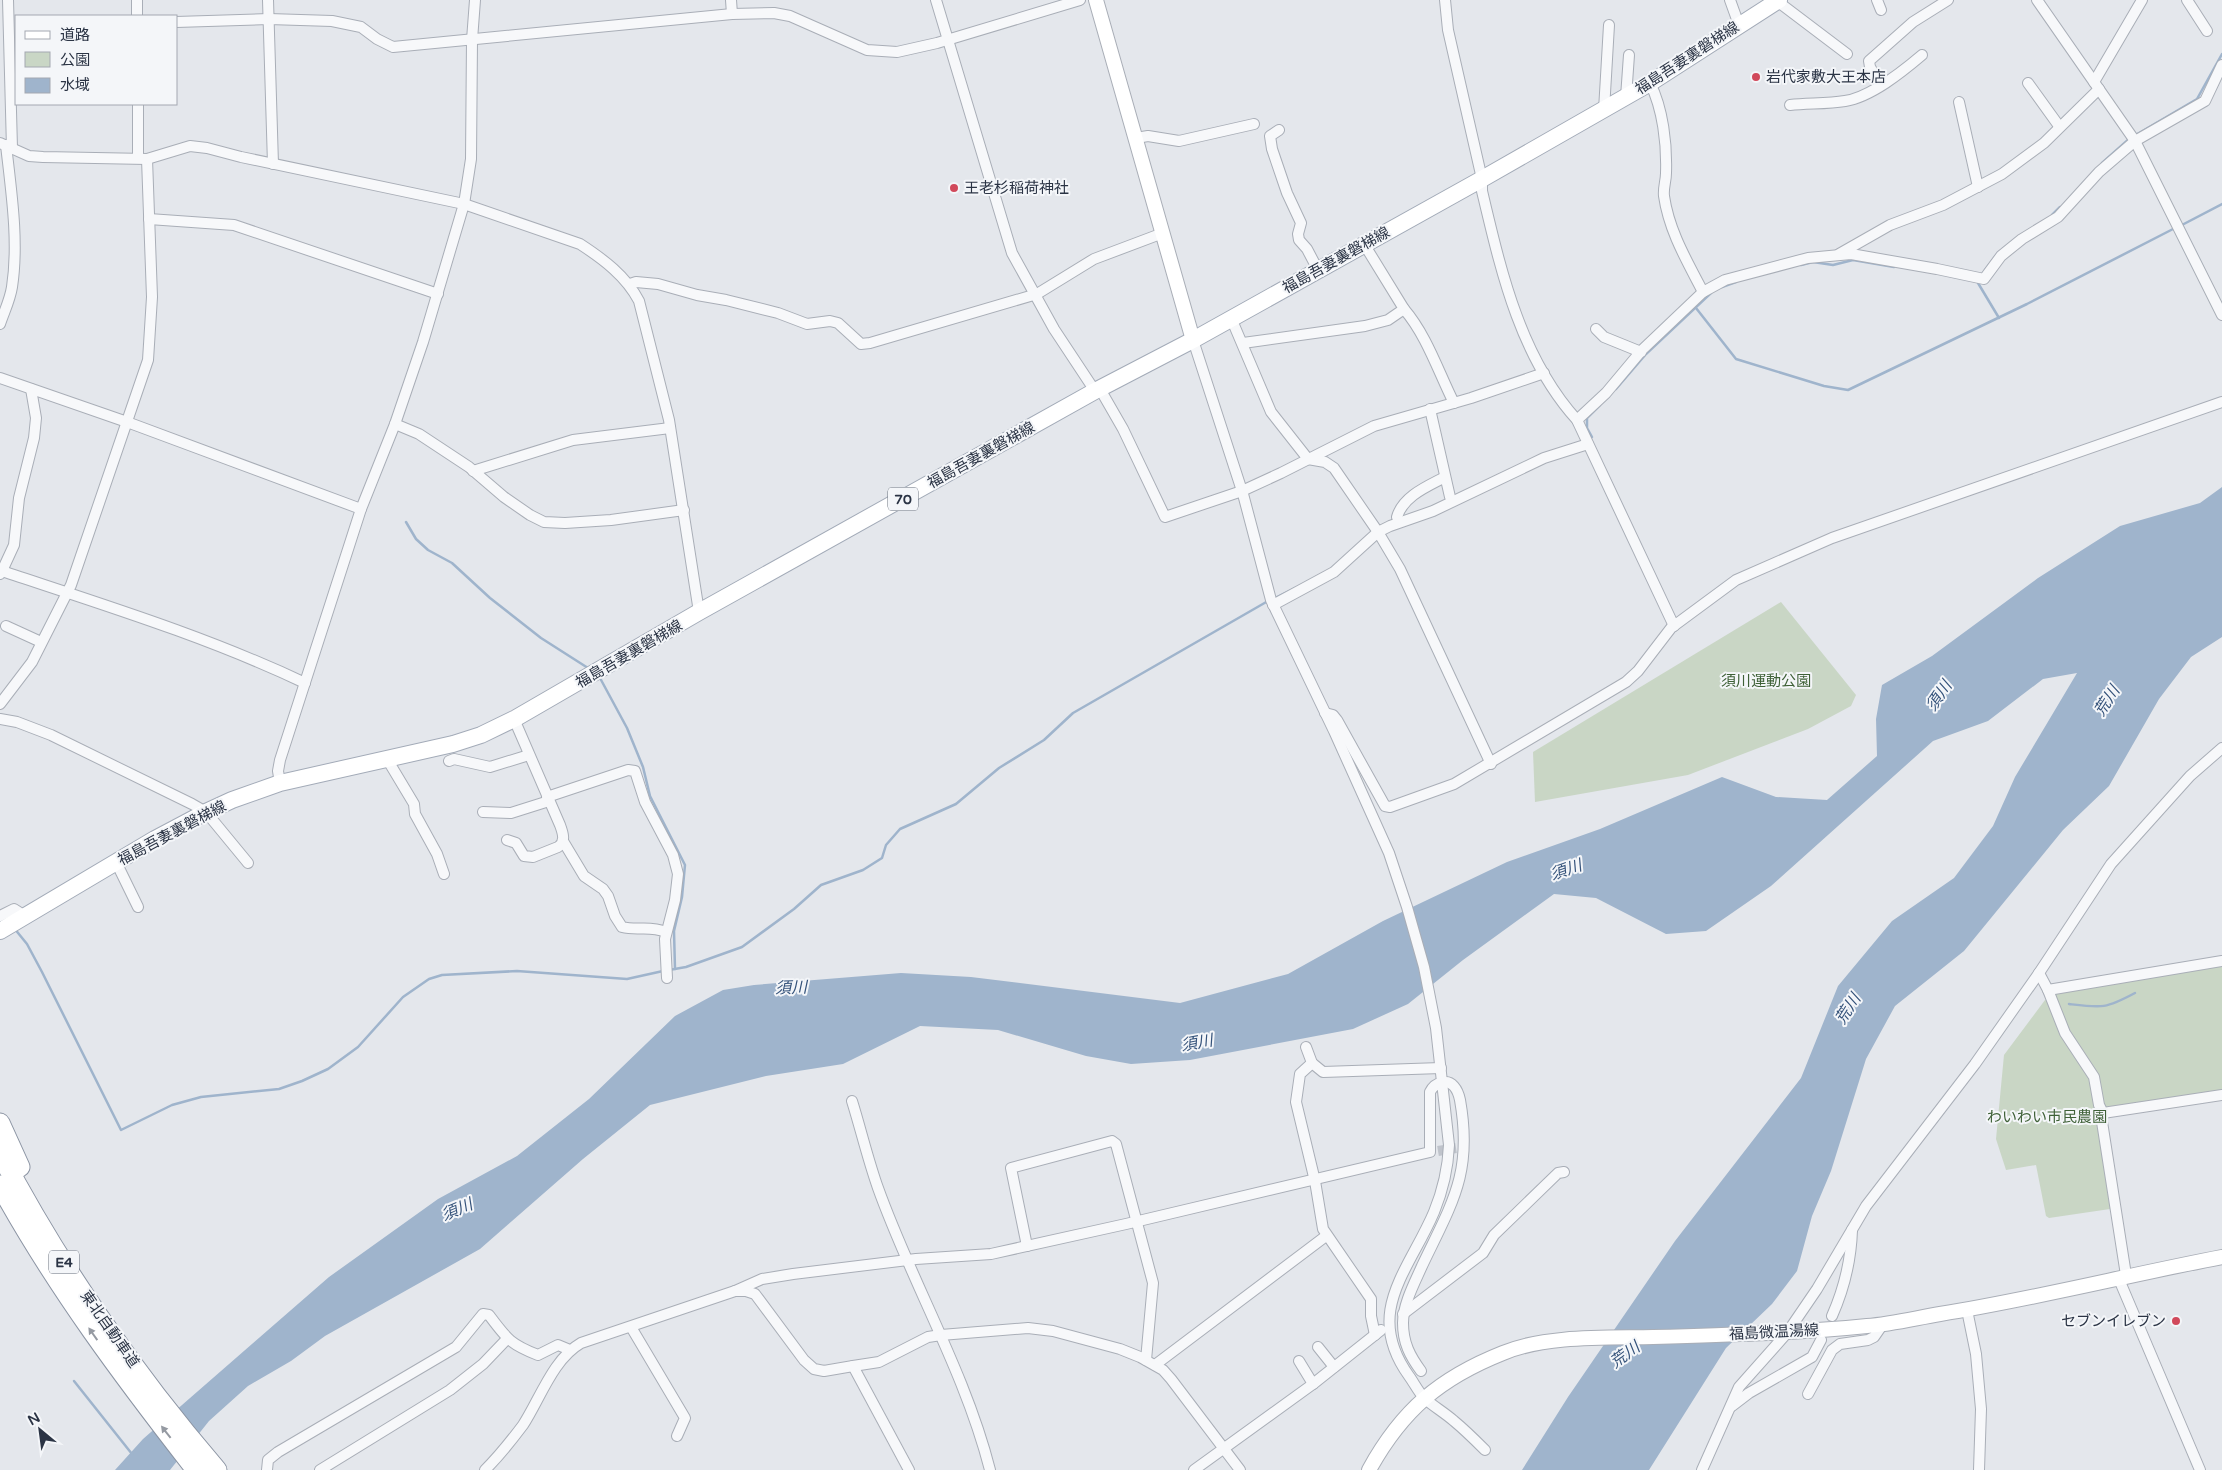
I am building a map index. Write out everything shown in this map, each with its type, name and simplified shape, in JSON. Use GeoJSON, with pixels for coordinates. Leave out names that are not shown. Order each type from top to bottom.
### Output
{"type":"FeatureCollection","features":[{"type":"Feature","properties":{"kind":"highway"},"geometry":{"type":"LineString","coordinates":[[0,1123],[55,1263]]}},
{"type":"Feature","properties":{"kind":"highway","name":"東北自動車道"},"geometry":{"type":"LineString","coordinates":[[0,1153],[55,1263]]}},
{"type":"Feature","properties":{"kind":"highway","name":"東北自動車道"},"geometry":{"type":"LineString","coordinates":[[0,1185],[128,1370],[207,1467]]}},
{"type":"Feature","properties":{"kind":"highway"},"geometry":{"type":"LineString","coordinates":[[0,1196],[55,1263]]}},
{"type":"Feature","properties":{"kind":"main road"},"geometry":{"type":"LineString","coordinates":[[1096,0],[1193,340]]}},
{"type":"Feature","properties":{"kind":"main road","name":"福島吾妻裏磐梯線"},"geometry":{"type":"LineString","coordinates":[[0,931],[18,913],[206,812],[280,782],[453,744],[481,735],[514,719],[699,612],[1097,390],[1193,340],[1604,110],[1650,83],[1778,1]]}},
{"type":"Feature","properties":{"kind":"main road","name":"福島微温湯線"},"geometry":{"type":"LineString","coordinates":[[1369,1470],[1405,1417],[1424,1397],[1463,1372],[1505,1352],[1524,1347],[1563,1339],[1787,1333],[1883,1324],[1967,1310],[2122,1276],[2222,1257]]}},
{"type":"Feature","properties":{"kind":"street"},"geometry":{"type":"LineString","coordinates":[[0,324],[10,297],[13,263],[12,188],[6,145],[8,0]]}},
{"type":"Feature","properties":{"kind":"street"},"geometry":{"type":"LineString","coordinates":[[137,0],[137,15]]}},
{"type":"Feature","properties":{"kind":"street"},"geometry":{"type":"LineString","coordinates":[[268,0],[273,164]]}},
{"type":"Feature","properties":{"kind":"street"},"geometry":{"type":"LineString","coordinates":[[280,782],[278,771],[280,760],[361,509],[395,424],[438,294],[464,204],[471,159],[474,0]]}},
{"type":"Feature","properties":{"kind":"street"},"geometry":{"type":"LineString","coordinates":[[731,0],[732,14]]}},
{"type":"Feature","properties":{"kind":"street"},"geometry":{"type":"LineString","coordinates":[[936,0],[1012,252],[1037,294],[1054,329],[1123,429],[1164,517],[1242,490],[1374,426],[1454,403],[1544,373]]}},
{"type":"Feature","properties":{"kind":"street"},"geometry":{"type":"LineString","coordinates":[[178,22],[303,18],[352,24],[393,47],[732,14],[774,13],[790,16],[853,45],[882,52],[897,52],[948,40],[1080,0]]}},
{"type":"Feature","properties":{"kind":"street"},"geometry":{"type":"LineString","coordinates":[[1445,0],[1448,30],[1482,179],[1482,191],[1515,315],[1526,342],[1560,402],[1577,420],[1674,626]]}},
{"type":"Feature","properties":{"kind":"street"},"geometry":{"type":"LineString","coordinates":[[1730,0],[1739,25]]}},
{"type":"Feature","properties":{"kind":"street"},"geometry":{"type":"LineString","coordinates":[[1880,85],[1870,67],[1869,60],[1913,22],[1948,0]]}},
{"type":"Feature","properties":{"kind":"street"},"geometry":{"type":"LineString","coordinates":[[2037,0],[2133,138],[2222,315]]}},
{"type":"Feature","properties":{"kind":"street"},"geometry":{"type":"LineString","coordinates":[[1836,255],[1890,225],[1936,208],[1978,188],[2002,174],[2044,143],[2097,86],[2142,0]]}},
{"type":"Feature","properties":{"kind":"street"},"geometry":{"type":"LineString","coordinates":[[2187,0],[2207,31]]}},
{"type":"Feature","properties":{"kind":"street"},"geometry":{"type":"LineString","coordinates":[[1778,1],[1847,54]]}},
{"type":"Feature","properties":{"kind":"street"},"geometry":{"type":"LineString","coordinates":[[1604,110],[1609,25]]}},
{"type":"Feature","properties":{"kind":"street"},"geometry":{"type":"LineString","coordinates":[[1626,97],[1628,55]]}},
{"type":"Feature","properties":{"kind":"street"},"geometry":{"type":"LineString","coordinates":[[1790,105],[1846,101],[1869,92],[1893,79],[1922,56]]}},
{"type":"Feature","properties":{"kind":"street"},"geometry":{"type":"LineString","coordinates":[[1577,420],[1606,393],[1641,352],[1703,292],[1725,280],[1789,262],[1850,254],[1979,278],[2001,256],[2022,239],[2058,216],[2133,138],[2205,101],[2222,65]]}},
{"type":"Feature","properties":{"kind":"street"},"geometry":{"type":"LineString","coordinates":[[1650,83],[1657,97],[1666,154],[1666,176],[1663,193],[1669,220],[1703,292]]}},
{"type":"Feature","properties":{"kind":"street"},"geometry":{"type":"LineString","coordinates":[[2028,83],[2060,126]]}},
{"type":"Feature","properties":{"kind":"street"},"geometry":{"type":"LineString","coordinates":[[1959,102],[1978,188]]}},
{"type":"Feature","properties":{"kind":"street"},"geometry":{"type":"LineString","coordinates":[[0,704],[32,662],[67,593],[151,348],[149,219],[138,105]]}},
{"type":"Feature","properties":{"kind":"street"},"geometry":{"type":"LineString","coordinates":[[1136,138],[1148,136],[1179,141],[1254,124]]}},
{"type":"Feature","properties":{"kind":"street"},"geometry":{"type":"LineString","coordinates":[[1279,130],[1270,136],[1272,149],[1287,193],[1301,222],[1298,234],[1299,240],[1307,249],[1318,270]]}},
{"type":"Feature","properties":{"kind":"street"},"geometry":{"type":"LineString","coordinates":[[6,145],[29,156],[143,159],[190,146],[207,148],[273,164],[464,204],[580,244],[630,284],[639,301],[670,428],[699,612]]}},
{"type":"Feature","properties":{"kind":"street"},"geometry":{"type":"LineString","coordinates":[[149,219],[234,225],[438,294]]}},
{"type":"Feature","properties":{"kind":"street"},"geometry":{"type":"LineString","coordinates":[[630,284],[636,282],[658,284],[697,295],[778,313],[797,322],[808,324],[830,321],[838,323],[861,344],[880,341],[1037,294],[1094,259],[1163,233]]}},
{"type":"Feature","properties":{"kind":"street"},"geometry":{"type":"LineString","coordinates":[[1364,244],[1404,308],[1416,322],[1454,403]]}},
{"type":"Feature","properties":{"kind":"street"},"geometry":{"type":"LineString","coordinates":[[1243,342],[1366,326],[1388,320],[1404,308]]}},
{"type":"Feature","properties":{"kind":"street"},"geometry":{"type":"LineString","coordinates":[[1231,318],[1243,342],[1271,412],[1308,459],[1324,462],[1334,468],[1378,532],[1400,569],[1491,764]]}},
{"type":"Feature","properties":{"kind":"street"},"geometry":{"type":"LineString","coordinates":[[1596,329],[1604,337],[1641,352]]}},
{"type":"Feature","properties":{"kind":"street"},"geometry":{"type":"LineString","coordinates":[[1193,340],[1242,490],[1273,605],[1389,853],[1424,967],[1436,1028],[1443,1082],[1449,1162],[1434,1212],[1393,1296],[1389,1320],[1395,1354],[1424,1397],[1456,1422],[1485,1450]]}},
{"type":"Feature","properties":{"kind":"street"},"geometry":{"type":"LineString","coordinates":[[0,378],[127,422],[361,509]]}},
{"type":"Feature","properties":{"kind":"street"},"geometry":{"type":"LineString","coordinates":[[31,388],[36,418],[34,438],[19,498],[14,545],[1,572],[204,641],[305,682]]}},
{"type":"Feature","properties":{"kind":"street"},"geometry":{"type":"LineString","coordinates":[[1325,713],[1334,715],[1338,720],[1385,806],[1390,807],[1454,784],[1491,764],[1626,682],[1638,671],[1674,626],[1736,580],[1832,538],[2222,402]]}},
{"type":"Feature","properties":{"kind":"street"},"geometry":{"type":"LineString","coordinates":[[1430,409],[1450,496]]}},
{"type":"Feature","properties":{"kind":"street"},"geometry":{"type":"LineString","coordinates":[[395,424],[419,434],[473,471],[504,497],[544,522],[565,523],[611,520],[684,510]]}},
{"type":"Feature","properties":{"kind":"street"},"geometry":{"type":"LineString","coordinates":[[473,471],[573,440],[670,428]]}},
{"type":"Feature","properties":{"kind":"street"},"geometry":{"type":"LineString","coordinates":[[1273,605],[1334,572],[1378,532],[1433,510],[1544,458],[1588,444]]}},
{"type":"Feature","properties":{"kind":"street"},"geometry":{"type":"LineString","coordinates":[[1397,517],[1404,503],[1414,494],[1445,477]]}},
{"type":"Feature","properties":{"kind":"street"},"geometry":{"type":"LineString","coordinates":[[6,626],[41,642]]}},
{"type":"Feature","properties":{"kind":"street"},"geometry":{"type":"LineString","coordinates":[[0,719],[17,722],[50,735],[206,812],[248,863]]}},
{"type":"Feature","properties":{"kind":"street"},"geometry":{"type":"LineString","coordinates":[[514,719],[562,828],[563,841],[584,876],[604,889],[615,916],[622,926],[630,928],[648,927],[666,932]]}},
{"type":"Feature","properties":{"kind":"street"},"geometry":{"type":"LineString","coordinates":[[1702,1470],[1739,1387],[1787,1333],[1817,1289],[1866,1206],[1975,1064],[2039,973],[2110,864],[2190,776],[2222,748]]}},
{"type":"Feature","properties":{"kind":"street"},"geometry":{"type":"LineString","coordinates":[[449,761],[454,759],[490,767],[529,755]]}},
{"type":"Feature","properties":{"kind":"street"},"geometry":{"type":"LineString","coordinates":[[387,759],[414,804],[415,814],[437,854],[444,874]]}},
{"type":"Feature","properties":{"kind":"street"},"geometry":{"type":"LineString","coordinates":[[483,812],[511,813],[628,770],[635,771],[645,802],[676,863],[678,885],[666,932],[668,978]]}},
{"type":"Feature","properties":{"kind":"street"},"geometry":{"type":"LineString","coordinates":[[507,840],[516,843],[524,856],[532,857],[558,847],[563,841]]}},
{"type":"Feature","properties":{"kind":"street"},"geometry":{"type":"LineString","coordinates":[[116,862],[138,907]]}},
{"type":"Feature","properties":{"kind":"street"},"geometry":{"type":"LineString","coordinates":[[0,905],[5,905],[18,913]]}},
{"type":"Feature","properties":{"kind":"street"},"geometry":{"type":"LineString","coordinates":[[0,916],[18,913]]}},
{"type":"Feature","properties":{"kind":"street"},"geometry":{"type":"LineString","coordinates":[[2048,990],[2222,961]]}},
{"type":"Feature","properties":{"kind":"street"},"geometry":{"type":"LineString","coordinates":[[2039,973],[2065,1033],[2094,1077],[2122,1276],[2200,1470]]}},
{"type":"Feature","properties":{"kind":"street"},"geometry":{"type":"LineString","coordinates":[[1306,1047],[1312,1063],[1323,1072],[1441,1068]]}},
{"type":"Feature","properties":{"kind":"street"},"geometry":{"type":"LineString","coordinates":[[1194,1470],[1313,1384],[1378,1333],[1371,1316],[1371,1299],[1326,1236],[1296,1102],[1300,1074],[1312,1063]]}},
{"type":"Feature","properties":{"kind":"street"},"geometry":{"type":"LineString","coordinates":[[486,1470],[523,1424],[554,1372],[570,1350],[581,1343],[735,1291],[762,1279],[908,1260],[991,1254],[1434,1152],[1430,1092],[1433,1087],[1443,1082],[1454,1086],[1459,1095],[1460,1148],[1457,1190],[1449,1212],[1415,1281],[1404,1313],[1403,1323],[1408,1352],[1421,1371]]}},
{"type":"Feature","properties":{"kind":"street"},"geometry":{"type":"LineString","coordinates":[[2100,1109],[2103,1113],[2114,1112],[2222,1095]]}},
{"type":"Feature","properties":{"kind":"street"},"geometry":{"type":"LineString","coordinates":[[852,1101],[878,1188],[941,1334],[977,1429],[990,1470]]}},
{"type":"Feature","properties":{"kind":"street"},"geometry":{"type":"LineString","coordinates":[[1027,1246],[1012,1168],[1112,1141],[1116,1144],[1135,1222],[1153,1283],[1151,1363]]}},
{"type":"Feature","properties":{"kind":"street"},"geometry":{"type":"LineString","coordinates":[[1396,1319],[1483,1253],[1494,1234],[1558,1173],[1564,1172]]}},
{"type":"Feature","properties":{"kind":"street"},"geometry":{"type":"LineString","coordinates":[[1832,1316],[1841,1295],[1852,1248],[1852,1230]]}},
{"type":"Feature","properties":{"kind":"street"},"geometry":{"type":"LineString","coordinates":[[1151,1363],[1326,1236]]}},
{"type":"Feature","properties":{"kind":"street"},"geometry":{"type":"LineString","coordinates":[[735,1291],[746,1291],[755,1294],[804,1360],[814,1369],[824,1371],[879,1362],[928,1337],[941,1334],[961,1335],[1028,1328],[1053,1331],[1120,1349],[1151,1363],[1171,1379],[1240,1470]]}},
{"type":"Feature","properties":{"kind":"street"},"geometry":{"type":"LineString","coordinates":[[1967,1310],[1976,1354],[1981,1409],[1979,1470]]}},
{"type":"Feature","properties":{"kind":"street"},"geometry":{"type":"LineString","coordinates":[[267,1470],[268,1460],[278,1452],[456,1347],[483,1314],[489,1315],[507,1339],[538,1355],[558,1345],[570,1350]]}},
{"type":"Feature","properties":{"kind":"street"},"geometry":{"type":"LineString","coordinates":[[1808,1394],[1832,1350],[1840,1344],[1868,1340],[1874,1337],[1883,1324]]}},
{"type":"Feature","properties":{"kind":"street"},"geometry":{"type":"LineString","coordinates":[[631,1327],[685,1418],[677,1436]]}},
{"type":"Feature","properties":{"kind":"street"},"geometry":{"type":"LineString","coordinates":[[320,1470],[450,1390],[483,1364],[507,1339]]}},
{"type":"Feature","properties":{"kind":"street"},"geometry":{"type":"LineString","coordinates":[[1729,1409],[1748,1393],[1812,1357],[1821,1340]]}},
{"type":"Feature","properties":{"kind":"street"},"geometry":{"type":"LineString","coordinates":[[1318,1347],[1334,1367]]}},
{"type":"Feature","properties":{"kind":"street"},"geometry":{"type":"LineString","coordinates":[[1299,1361],[1313,1384]]}},
{"type":"Feature","properties":{"kind":"street"},"geometry":{"type":"LineString","coordinates":[[853,1366],[909,1470]]}},
{"type":"Feature","properties":{"kind":"green space","name":"須川運動公園"},"geometry":{"type":"Polygon","coordinates":[[[1781,602],[1856,695],[1851,706],[1808,729],[1688,775],[1535,802],[1533,752],[1781,602]]]}},
{"type":"Feature","properties":{"kind":"green space"},"geometry":{"type":"Polygon","coordinates":[[[2222,964],[2222,1092],[2104,1110],[2096,1074],[2068,1034],[2051,993],[2222,964]]]}},
{"type":"Feature","properties":{"kind":"green space","name":"わいわい市民農園"},"geometry":{"type":"Polygon","coordinates":[[[2045,1000],[2049,1001],[2091,1078],[2110,1209],[2049,1218],[2046,1216],[2036,1165],[2006,1170],[1996,1139],[2004,1055],[2045,1000]]]}},
{"type":"Feature","properties":{"kind":"water"},"geometry":{"type":"Polygon","coordinates":[[[2222,487],[2222,637],[2191,657],[2159,699],[2109,786],[2063,830],[1964,951],[1895,1006],[1866,1059],[1831,1171],[1812,1216],[1797,1271],[1772,1304],[1726,1348],[1649,1470],[1522,1470],[1568,1397],[1675,1241],[1801,1078],[1838,986],[1892,921],[1954,878],[1993,826],[2015,777],[2077,673],[2043,679],[1988,721],[1933,741],[1771,886],[1706,931],[1666,934],[1596,898],[1554,894],[1463,960],[1408,1004],[1353,1029],[1190,1060],[1131,1064],[1086,1056],[998,1030],[920,1026],[843,1064],[766,1076],[650,1105],[583,1159],[480,1249],[325,1336],[291,1361],[248,1386],[209,1421],[170,1470],[115,1470],[143,1439],[329,1277],[438,1199],[517,1156],[589,1099],[675,1016],[723,990],[754,985],[901,973],[971,977],[1180,1003],[1288,974],[1383,921],[1507,862],[1600,829],[1722,777],[1776,797],[1827,800],[1877,756],[1876,719],[1882,685],[1932,656],[2038,578],[2120,526],[2200,503],[2222,487]]]}},
{"type":"Feature","properties":{"kind":"waterway"},"geometry":{"type":"LineString","coordinates":[[2134,136],[2197,99],[2222,54]]}},
{"type":"Feature","properties":{"kind":"waterway"},"geometry":{"type":"LineString","coordinates":[[2102,163],[2129,139]]}},
{"type":"Feature","properties":{"kind":"waterway"},"geometry":{"type":"LineString","coordinates":[[2180,226],[2222,204]]}},
{"type":"Feature","properties":{"kind":"waterway"},"geometry":{"type":"LineString","coordinates":[[2052,215],[2060,207]]}},
{"type":"Feature","properties":{"kind":"waterway"},"geometry":{"type":"LineString","coordinates":[[1696,308],[1736,359],[1824,386],[1848,390],[2027,304],[2175,228]]}},
{"type":"Feature","properties":{"kind":"waterway"},"geometry":{"type":"LineString","coordinates":[[1985,270],[1998,253]]}},
{"type":"Feature","properties":{"kind":"waterway"},"geometry":{"type":"LineString","coordinates":[[1801,265],[1813,262],[1833,265],[1853,260],[1894,267]]}},
{"type":"Feature","properties":{"kind":"waterway"},"geometry":{"type":"LineString","coordinates":[[1722,287],[1736,282]]}},
{"type":"Feature","properties":{"kind":"waterway"},"geometry":{"type":"LineString","coordinates":[[1978,283],[1999,318]]}},
{"type":"Feature","properties":{"kind":"waterway"},"geometry":{"type":"LineString","coordinates":[[1616,389],[1646,354],[1711,293]]}},
{"type":"Feature","properties":{"kind":"waterway"},"geometry":{"type":"LineString","coordinates":[[1589,438],[1592,437],[1587,428],[1587,418],[1600,405]]}},
{"type":"Feature","properties":{"kind":"waterway"},"geometry":{"type":"LineString","coordinates":[[406,522],[416,539],[428,550],[452,563],[490,598],[541,638],[588,668]]}},
{"type":"Feature","properties":{"kind":"waterway"},"geometry":{"type":"LineString","coordinates":[[1273,599],[1295,588]]}},
{"type":"Feature","properties":{"kind":"waterway"},"geometry":{"type":"LineString","coordinates":[[669,970],[686,967],[742,947],[794,909],[821,885],[863,870],[882,858],[886,845],[900,829],[956,804],[999,768],[1044,740],[1073,713],[1268,601]]}},
{"type":"Feature","properties":{"kind":"waterway"},"geometry":{"type":"LineString","coordinates":[[600,678],[627,728],[643,767],[650,796],[685,865],[682,897],[674,931],[675,969]]}},
{"type":"Feature","properties":{"kind":"waterway"},"geometry":{"type":"LineString","coordinates":[[14,928],[27,944],[42,972],[121,1130],[172,1105],[201,1097],[279,1089],[328,1069],[358,1047],[403,997],[429,979],[442,975],[517,971],[627,979],[663,971]]}},
{"type":"Feature","properties":{"kind":"waterway"},"geometry":{"type":"LineString","coordinates":[[2069,1004],[2089,1006],[2110,1005],[2135,993]]}},
{"type":"Feature","properties":{"kind":"waterway"},"geometry":{"type":"LineString","coordinates":[[74,1381],[132,1454]]}},
{"type":"Feature","properties":{"kind":"tunnel"},"geometry":{"type":"LineString","coordinates":[[1438,1151],[1456,1148]]}},
{"type":"Feature","properties":{"kind":"place","name":"岩代家敷大王本店"},"geometry":{"type":"Point","coordinates":[1756,77]}},
{"type":"Feature","properties":{"kind":"place","name":"王老杉稲荷神社"},"geometry":{"type":"Point","coordinates":[954,188]}},
{"type":"Feature","properties":{"kind":"place","name":"セブンイレブン"},"geometry":{"type":"Point","coordinates":[2176,1321]}},
{"type":"Feature","properties":{"kind":"water label","name":"須川"},"geometry":{"type":"Point","coordinates":[1939,696]}},
{"type":"Feature","properties":{"kind":"water label","name":"荒川"},"geometry":{"type":"Point","coordinates":[2107,701]}},
{"type":"Feature","properties":{"kind":"water label","name":"須川"},"geometry":{"type":"Point","coordinates":[1566,870]}},
{"type":"Feature","properties":{"kind":"water label","name":"須川"},"geometry":{"type":"Point","coordinates":[791,988]}},
{"type":"Feature","properties":{"kind":"water label","name":"荒川"},"geometry":{"type":"Point","coordinates":[1848,1009]}},
{"type":"Feature","properties":{"kind":"water label","name":"須川"},"geometry":{"type":"Point","coordinates":[1197,1043]}},
{"type":"Feature","properties":{"kind":"water label","name":"須川"},"geometry":{"type":"Point","coordinates":[457,1210]}},
{"type":"Feature","properties":{"kind":"water label","name":"荒川"},"geometry":{"type":"Point","coordinates":[1625,1355]}}]}
